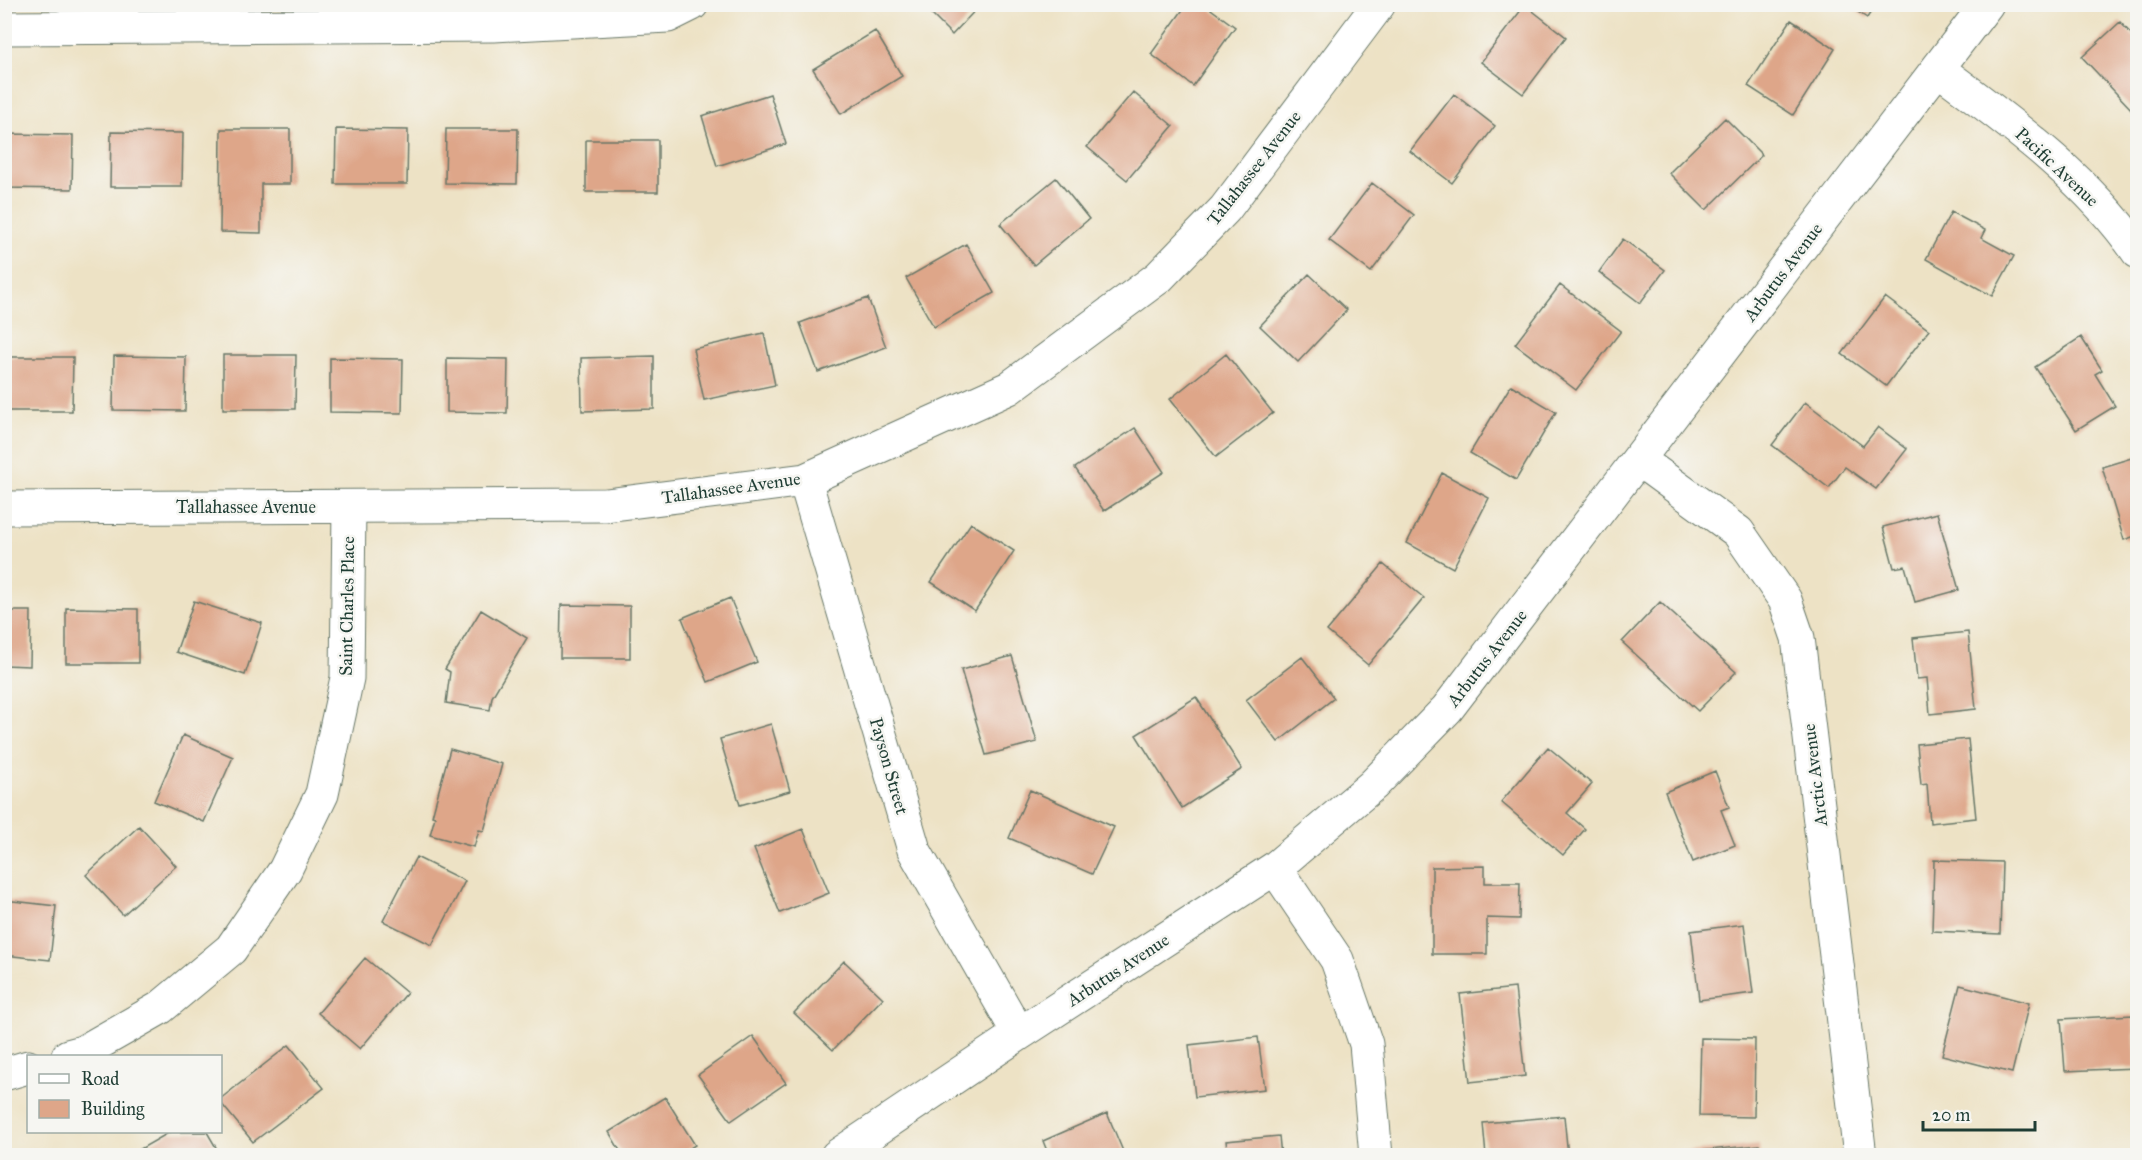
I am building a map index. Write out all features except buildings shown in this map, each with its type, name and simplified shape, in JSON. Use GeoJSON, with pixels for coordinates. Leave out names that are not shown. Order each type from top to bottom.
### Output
{"type":"FeatureCollection","features":[{"type":"Feature","properties":{"kind":"street"},"geometry":{"type":"LineString","coordinates":[[15,20],[494,15],[668,16],[692,4]]}},
{"type":"Feature","properties":{"kind":"street","name":"Tallahassee Avenue"},"geometry":{"type":"LineString","coordinates":[[4,508],[606,505],[805,480],[1009,388],[1159,277],[1225,209],[1379,4]]}},
{"type":"Feature","properties":{"kind":"street","name":"Arbutus Avenue"},"geometry":{"type":"LineString","coordinates":[[837,1155],[1275,868],[1373,785],[1447,709],[1640,460],[1987,4]]}},
{"type":"Feature","properties":{"kind":"street","name":"Pacific Avenue"},"geometry":{"type":"LineString","coordinates":[[1938,69],[2036,143],[2119,225],[2138,252]]}},
{"type":"Feature","properties":{"kind":"street","name":"Arctic Avenue"},"geometry":{"type":"LineString","coordinates":[[1640,460],[1738,531],[1785,600],[1798,638],[1860,1155]]}},
{"type":"Feature","properties":{"kind":"street","name":"Payson Street"},"geometry":{"type":"LineString","coordinates":[[805,480],[914,850],[1019,1034]]}},
{"type":"Feature","properties":{"kind":"street","name":"Saint Charles Place"},"geometry":{"type":"LineString","coordinates":[[72,1055],[82,1052],[159,1008],[231,949],[285,870],[322,794],[347,678],[349,507]]}},
{"type":"Feature","properties":{"kind":"street"},"geometry":{"type":"LineString","coordinates":[[1275,868],[1337,960],[1366,1044],[1377,1155]]}},
{"type":"Feature","properties":{"kind":"street"},"geometry":{"type":"LineString","coordinates":[[4,1074],[27,1067]]}}]}
